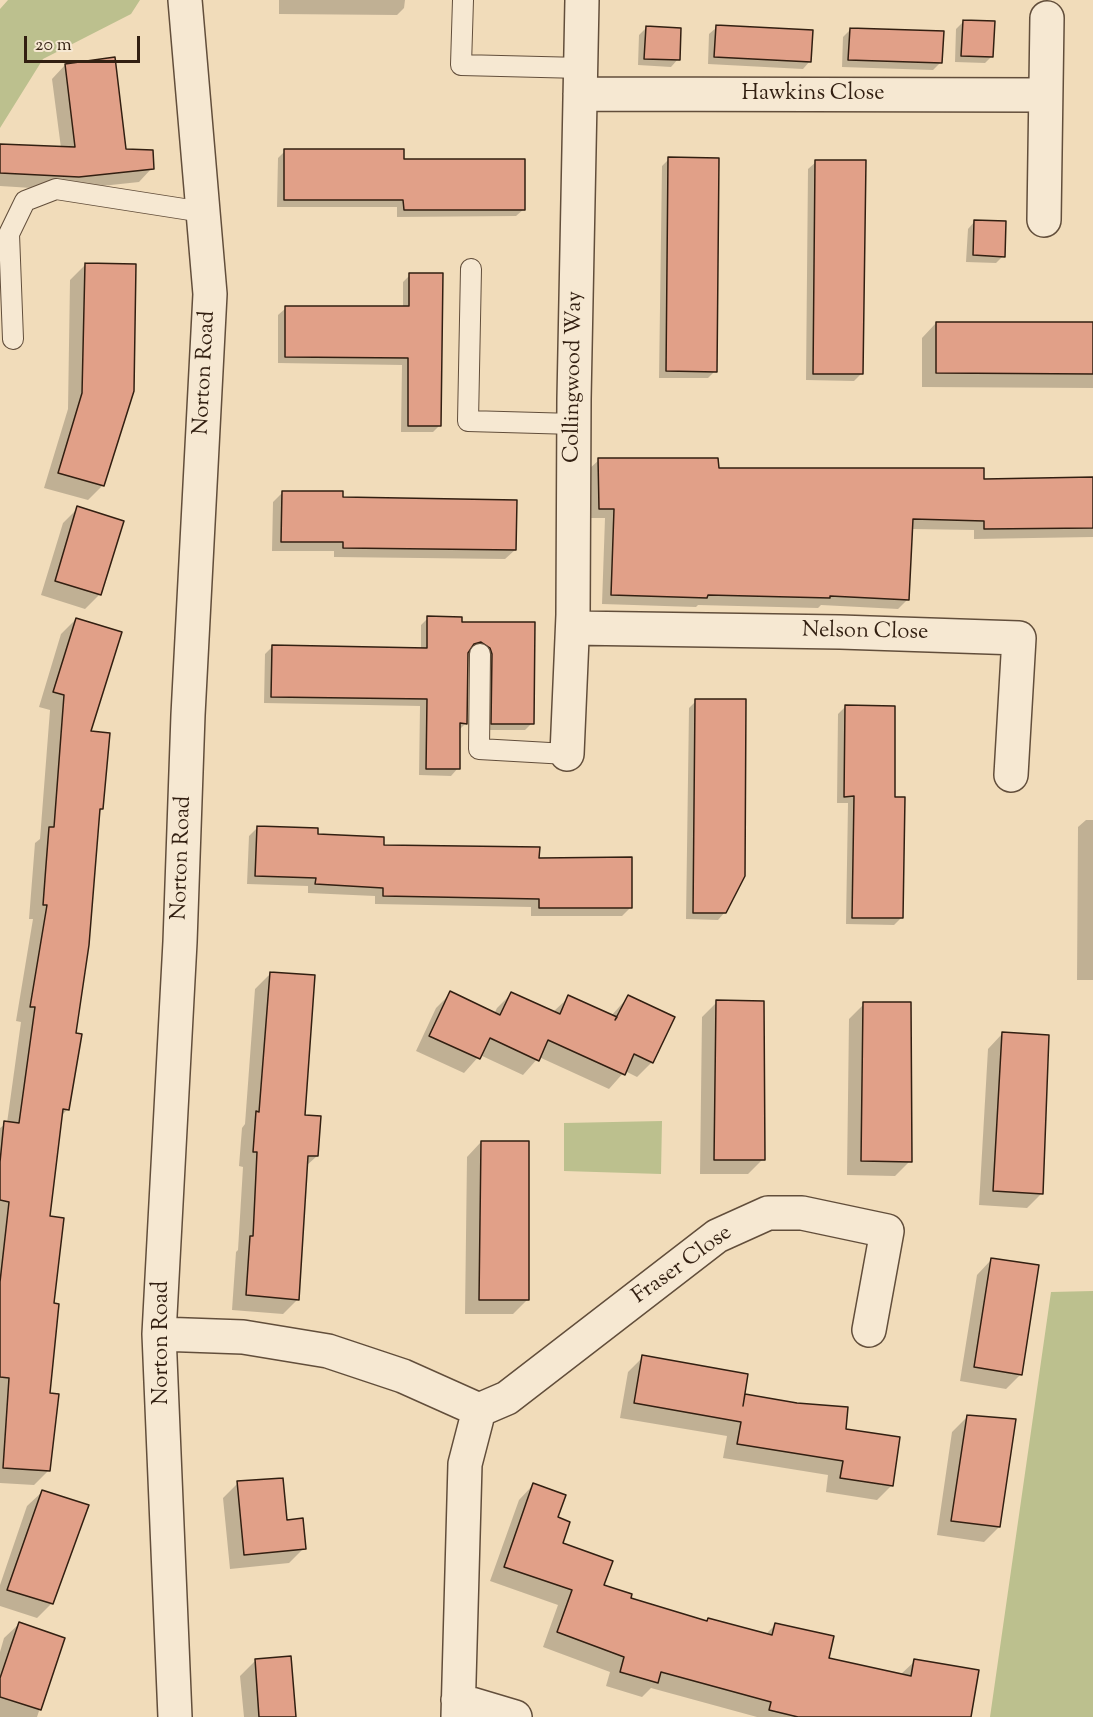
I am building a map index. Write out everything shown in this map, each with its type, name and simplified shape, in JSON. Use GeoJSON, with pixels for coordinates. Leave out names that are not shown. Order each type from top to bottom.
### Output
{"type":"FeatureCollection","features":[{"type":"Feature","properties":{"kind":"street","name":"Norton Road"},"geometry":{"type":"LineString","coordinates":[[175,1717],[159,1334],[210,294],[185,0]]}},
{"type":"Feature","properties":{"kind":"street","name":"Collingwood Way"},"geometry":{"type":"LineString","coordinates":[[567,754],[573,628],[574,424],[582,0]]}},
{"type":"Feature","properties":{"kind":"street"},"geometry":{"type":"LineString","coordinates":[[1044,220],[1047,18]]}},
{"type":"Feature","properties":{"kind":"street","name":"Hawkins Close"},"geometry":{"type":"LineString","coordinates":[[581,81],[1045,95]]}},
{"type":"Feature","properties":{"kind":"street","name":"Nelson Close"},"geometry":{"type":"LineString","coordinates":[[573,628],[840,632],[1019,638],[1011,775]]}},
{"type":"Feature","properties":{"kind":"street","name":"Fraser Close"},"geometry":{"type":"LineString","coordinates":[[478,1410],[507,1398],[717,1236],[768,1213],[802,1213],[887,1231],[869,1330]]}},
{"type":"Feature","properties":{"kind":"street"},"geometry":{"type":"LineString","coordinates":[[159,1334],[243,1337],[328,1351],[403,1376],[478,1410],[465,1464],[458,1708],[515,1717]]}},
{"type":"Feature","properties":{"kind":"lane"},"geometry":{"type":"LineString","coordinates":[[463,0],[461,65],[581,81]]}},
{"type":"Feature","properties":{"kind":"lane"},"geometry":{"type":"LineString","coordinates":[[13,339],[9,234],[25,201],[56,189],[203,212]]}},
{"type":"Feature","properties":{"kind":"lane"},"geometry":{"type":"LineString","coordinates":[[471,269],[468,421],[574,424]]}},
{"type":"Feature","properties":{"kind":"lane"},"geometry":{"type":"LineString","coordinates":[[480,654],[479,749],[567,754]]}},
{"type":"Feature","properties":{"kind":"green space"},"geometry":{"type":"Polygon","coordinates":[[[8,0],[140,0],[131,14],[43,59],[0,128],[0,9],[8,0]]]}},
{"type":"Feature","properties":{"kind":"green space"},"geometry":{"type":"Polygon","coordinates":[[[662,1121],[661,1174],[564,1171],[564,1123],[662,1121]]]}},
{"type":"Feature","properties":{"kind":"green space"},"geometry":{"type":"Polygon","coordinates":[[[1093,1291],[1093,1717],[990,1717],[1051,1292],[1093,1291]]]}},
{"type":"Feature","properties":{"kind":"building"},"geometry":{"type":"Polygon","coordinates":[[[963,20],[995,21],[993,57],[961,56],[963,20]]]}},
{"type":"Feature","properties":{"kind":"building"},"geometry":{"type":"Polygon","coordinates":[[[716,25],[813,30],[811,62],[714,57],[716,25]]]}},
{"type":"Feature","properties":{"kind":"building"},"geometry":{"type":"Polygon","coordinates":[[[646,26],[681,28],[680,60],[644,59],[646,26]]]}},
{"type":"Feature","properties":{"kind":"building"},"geometry":{"type":"Polygon","coordinates":[[[850,28],[944,31],[942,63],[848,60],[850,28]]]}},
{"type":"Feature","properties":{"kind":"building"},"geometry":{"type":"Polygon","coordinates":[[[115,57],[126,149],[153,150],[154,169],[79,177],[0,173],[0,144],[75,147],[65,64],[115,57]]]}},
{"type":"Feature","properties":{"kind":"building"},"geometry":{"type":"Polygon","coordinates":[[[284,149],[404,149],[404,159],[525,159],[525,210],[404,210],[403,200],[284,200],[284,149]]]}},
{"type":"Feature","properties":{"kind":"building"},"geometry":{"type":"Polygon","coordinates":[[[668,157],[719,158],[717,372],[666,371],[668,157]]]}},
{"type":"Feature","properties":{"kind":"building"},"geometry":{"type":"Polygon","coordinates":[[[815,160],[866,160],[863,374],[813,374],[815,160]]]}},
{"type":"Feature","properties":{"kind":"building"},"geometry":{"type":"Polygon","coordinates":[[[974,220],[1006,221],[1005,257],[973,255],[974,220]]]}},
{"type":"Feature","properties":{"kind":"building"},"geometry":{"type":"Polygon","coordinates":[[[85,263],[136,264],[134,391],[104,486],[58,473],[82,393],[85,263]]]}},
{"type":"Feature","properties":{"kind":"building"},"geometry":{"type":"Polygon","coordinates":[[[409,273],[443,273],[441,426],[408,426],[408,358],[285,357],[285,306],[409,306],[409,273]]]}},
{"type":"Feature","properties":{"kind":"building"},"geometry":{"type":"Polygon","coordinates":[[[936,322],[1093,322],[1093,374],[936,373],[936,322]]]}},
{"type":"Feature","properties":{"kind":"building"},"geometry":{"type":"Polygon","coordinates":[[[598,458],[718,458],[719,468],[984,468],[984,479],[1093,477],[1093,528],[984,529],[984,521],[913,519],[909,600],[830,596],[830,598],[708,595],[707,598],[611,595],[614,509],[599,509],[598,458]]]}},
{"type":"Feature","properties":{"kind":"building"},"geometry":{"type":"Polygon","coordinates":[[[282,491],[343,491],[343,497],[517,500],[516,550],[343,548],[343,542],[281,542],[282,491]]]}},
{"type":"Feature","properties":{"kind":"building"},"geometry":{"type":"Polygon","coordinates":[[[77,506],[124,521],[101,595],[55,581],[77,506]]]}},
{"type":"Feature","properties":{"kind":"building"},"geometry":{"type":"Polygon","coordinates":[[[427,616],[462,617],[462,622],[535,622],[534,724],[491,724],[492,654],[490,648],[481,642],[474,644],[468,653],[467,724],[460,723],[460,769],[426,769],[427,699],[271,697],[272,645],[427,648],[427,616]]]}},
{"type":"Feature","properties":{"kind":"building"},"geometry":{"type":"Polygon","coordinates":[[[76,618],[122,632],[91,731],[110,733],[103,809],[100,809],[89,945],[76,1033],[82,1034],[69,1110],[63,1109],[50,1216],[64,1218],[54,1303],[59,1304],[50,1393],[59,1394],[50,1471],[3,1468],[9,1378],[0,1377],[0,1282],[9,1202],[0,1200],[0,1162],[4,1121],[19,1123],[35,1007],[30,1007],[47,905],[43,905],[49,827],[54,827],[64,695],[53,692],[76,618]]]}},
{"type":"Feature","properties":{"kind":"building"},"geometry":{"type":"Polygon","coordinates":[[[695,699],[746,699],[745,876],[726,913],[693,913],[695,699]]]}},
{"type":"Feature","properties":{"kind":"building"},"geometry":{"type":"Polygon","coordinates":[[[845,705],[895,706],[895,797],[905,797],[903,918],[852,918],[854,796],[844,797],[845,705]]]}},
{"type":"Feature","properties":{"kind":"building"},"geometry":{"type":"Polygon","coordinates":[[[257,826],[318,828],[318,834],[384,837],[384,845],[540,847],[539,858],[632,857],[632,908],[539,908],[539,899],[383,896],[383,888],[315,884],[316,878],[255,876],[257,826]]]}},
{"type":"Feature","properties":{"kind":"building"},"geometry":{"type":"Polygon","coordinates":[[[270,972],[315,975],[305,1115],[321,1116],[318,1156],[308,1156],[299,1300],[246,1295],[250,1236],[253,1236],[257,1152],[253,1152],[256,1111],[259,1112],[270,972]]]}},
{"type":"Feature","properties":{"kind":"building"},"geometry":{"type":"Polygon","coordinates":[[[450,991],[500,1015],[511,992],[560,1014],[568,995],[617,1017],[628,995],[675,1017],[653,1063],[634,1054],[625,1075],[548,1040],[539,1061],[490,1038],[480,1059],[429,1036],[450,991]]]}},
{"type":"Feature","properties":{"kind":"building"},"geometry":{"type":"Polygon","coordinates":[[[716,1000],[764,1001],[765,1160],[714,1160],[716,1000]]]}},
{"type":"Feature","properties":{"kind":"building"},"geometry":{"type":"Polygon","coordinates":[[[863,1002],[911,1002],[912,1162],[861,1161],[863,1002]]]}},
{"type":"Feature","properties":{"kind":"building"},"geometry":{"type":"Polygon","coordinates":[[[1002,1032],[1049,1035],[1043,1194],[993,1191],[1002,1032]]]}},
{"type":"Feature","properties":{"kind":"building"},"geometry":{"type":"Polygon","coordinates":[[[481,1141],[529,1141],[529,1300],[479,1300],[481,1141]]]}},
{"type":"Feature","properties":{"kind":"building"},"geometry":{"type":"Polygon","coordinates":[[[991,1258],[1039,1265],[1022,1375],[974,1367],[991,1258]]]}},
{"type":"Feature","properties":{"kind":"building"},"geometry":{"type":"Polygon","coordinates":[[[642,1355],[748,1374],[743,1406],[745,1394],[797,1403],[848,1407],[846,1429],[900,1437],[893,1486],[840,1478],[843,1461],[737,1444],[741,1422],[634,1403],[642,1355]]]}},
{"type":"Feature","properties":{"kind":"building"},"geometry":{"type":"Polygon","coordinates":[[[967,1415],[1016,1419],[1000,1527],[951,1521],[967,1415]]]}},
{"type":"Feature","properties":{"kind":"building"},"geometry":{"type":"Polygon","coordinates":[[[283,1478],[287,1520],[303,1518],[306,1549],[244,1555],[237,1481],[283,1478]]]}},
{"type":"Feature","properties":{"kind":"building"},"geometry":{"type":"Polygon","coordinates":[[[533,1483],[566,1495],[558,1517],[570,1522],[563,1543],[613,1561],[604,1585],[632,1594],[631,1598],[707,1621],[708,1618],[772,1635],[775,1623],[834,1636],[829,1658],[911,1676],[914,1659],[979,1670],[971,1717],[798,1717],[769,1710],[771,1702],[661,1672],[658,1683],[620,1672],[624,1657],[557,1632],[572,1590],[504,1567],[533,1483]]]}},
{"type":"Feature","properties":{"kind":"building"},"geometry":{"type":"Polygon","coordinates":[[[42,1490],[89,1505],[53,1604],[7,1590],[42,1490]]]}},
{"type":"Feature","properties":{"kind":"building"},"geometry":{"type":"Polygon","coordinates":[[[19,1622],[65,1638],[41,1710],[0,1697],[0,1678],[19,1622]]]}},
{"type":"Feature","properties":{"kind":"building"},"geometry":{"type":"Polygon","coordinates":[[[291,1656],[296,1717],[259,1717],[255,1659],[291,1656]]]}}]}
